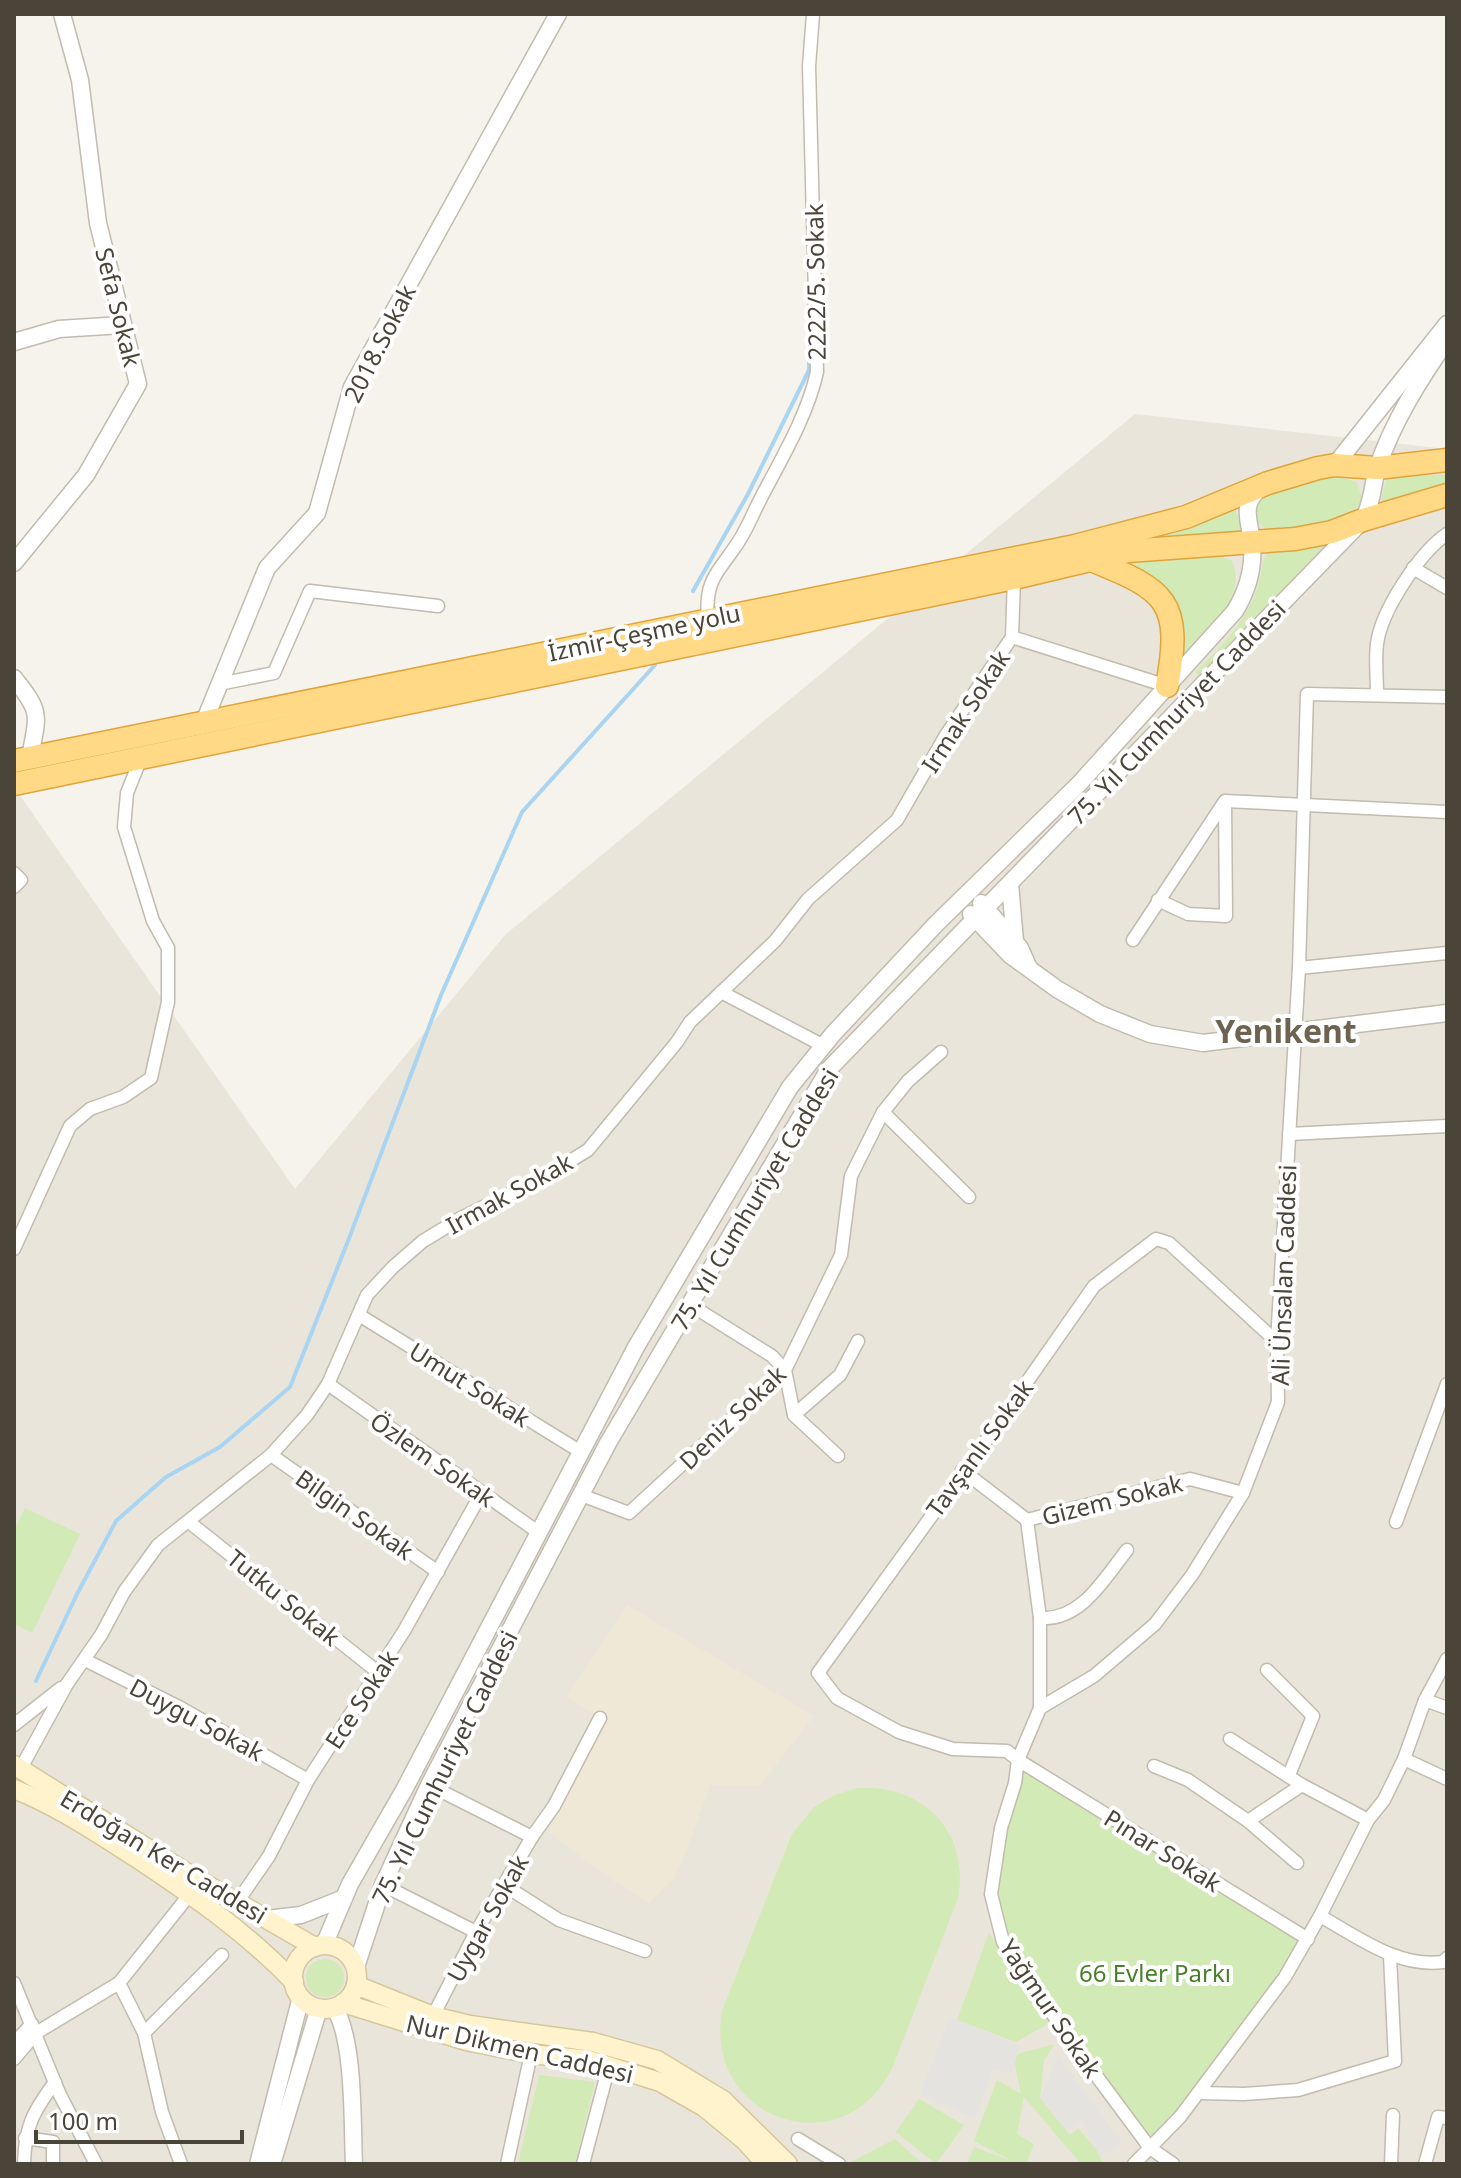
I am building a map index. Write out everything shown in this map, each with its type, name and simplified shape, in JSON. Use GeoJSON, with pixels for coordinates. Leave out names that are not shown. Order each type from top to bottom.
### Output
{"type":"FeatureCollection","features":[{"type":"Feature","properties":{"kind":"highway"},"geometry":{"type":"LineString","coordinates":[[1377,468],[1447,460]]}},
{"type":"Feature","properties":{"kind":"highway","name":"İzmir-Çeşme yolu"},"geometry":{"type":"LineString","coordinates":[[22,759],[1075,546],[1186,517],[1268,483],[1335,465],[1377,468]]}},
{"type":"Feature","properties":{"kind":"highway"},"geometry":{"type":"LineString","coordinates":[[1363,520],[1447,495]]}},
{"type":"Feature","properties":{"kind":"highway","name":"İzmir-Çeşme yolu"},"geometry":{"type":"LineString","coordinates":[[14,784],[1014,578],[1128,551],[1295,539],[1332,532],[1363,520]]}},
{"type":"Feature","properties":{"kind":"highway"},"geometry":{"type":"LineString","coordinates":[[1091,560],[1144,583],[1166,603],[1173,653],[1167,686]]}},
{"type":"Feature","properties":{"kind":"main road","name":"Erdoğan Ker Caddesi"},"geometry":{"type":"LineString","coordinates":[[16,1780],[190,1894],[259,1946],[297,1989]]}},
{"type":"Feature","properties":{"kind":"main road","name":"Erdoğan Ker Caddesi"},"geometry":{"type":"LineString","coordinates":[[16,1780],[320,1946]]}},
{"type":"Feature","properties":{"kind":"main road"},"geometry":{"type":"LineString","coordinates":[[320,1946],[344,1951],[356,1976],[352,1994],[332,2006],[297,1989],[298,1961],[320,1946]]}},
{"type":"Feature","properties":{"kind":"main road","name":"Nur Dikmen Caddesi"},"geometry":{"type":"LineString","coordinates":[[356,1976],[433,2016],[470,2025],[593,2042],[657,2060],[723,2100],[788,2164]]}},
{"type":"Feature","properties":{"kind":"main road","name":"Nur Dikmen Caddesi"},"geometry":{"type":"LineString","coordinates":[[332,2006],[466,2041],[531,2054],[589,2060],[660,2082],[704,2107],[744,2140],[766,2164]]}},
{"type":"Feature","properties":{"kind":"street","name":"Sefa Sokak"},"geometry":{"type":"LineString","coordinates":[[14,563],[86,475],[138,384],[98,223],[80,80],[62,14]]}},
{"type":"Feature","properties":{"kind":"street","name":"2018.Sokak"},"geometry":{"type":"LineString","coordinates":[[204,722],[267,568],[317,513],[352,387],[558,14]]}},
{"type":"Feature","properties":{"kind":"street","name":"2222/5. Sokak"},"geometry":{"type":"LineString","coordinates":[[708,619],[707,605],[713,576],[738,542],[791,443],[812,394],[817,372],[809,66],[813,14]]}},
{"type":"Feature","properties":{"kind":"street"},"geometry":{"type":"LineString","coordinates":[[1335,465],[1447,324]]}},
{"type":"Feature","properties":{"kind":"street"},"geometry":{"type":"LineString","coordinates":[[14,342],[59,329],[122,325]]}},
{"type":"Feature","properties":{"kind":"street"},"geometry":{"type":"LineString","coordinates":[[1363,520],[1371,505],[1377,468],[1412,392],[1447,340]]}},
{"type":"Feature","properties":{"kind":"street"},"geometry":{"type":"LineString","coordinates":[[1392,437],[1400,454],[1419,464]]}},
{"type":"Feature","properties":{"kind":"street","name":"75. Yıl Cumhuriyet Caddesi"},"geometry":{"type":"LineString","coordinates":[[320,1946],[636,1347],[790,1087],[824,1046],[964,896],[1079,784],[1213,637],[1245,594],[1252,542],[1248,505],[1253,494],[1268,483]]}},
{"type":"Feature","properties":{"kind":"street","name":"75. Yıl Cumhuriyet Caddesi"},"geometry":{"type":"LineString","coordinates":[[356,1976],[383,1885],[429,1785],[608,1443],[829,1069],[1363,520]]}},
{"type":"Feature","properties":{"kind":"street"},"geometry":{"type":"LineString","coordinates":[[1447,534],[1432,545],[1413,568],[1382,624],[1378,637],[1377,694],[1447,697]]}},
{"type":"Feature","properties":{"kind":"street"},"geometry":{"type":"LineString","coordinates":[[1413,568],[1447,588]]}},
{"type":"Feature","properties":{"kind":"street","name":"Irmak Sokak"},"geometry":{"type":"LineString","coordinates":[[67,1684],[85,1660],[124,1592],[158,1545],[271,1455],[307,1415],[328,1384],[367,1295],[393,1267],[423,1241],[461,1218],[544,1177],[588,1150],[690,1022],[775,941],[808,899],[897,820],[946,735],[1012,637],[1014,578]]}},
{"type":"Feature","properties":{"kind":"street"},"geometry":{"type":"LineString","coordinates":[[219,684],[274,673],[310,591],[438,606]]}},
{"type":"Feature","properties":{"kind":"street"},"geometry":{"type":"LineString","coordinates":[[1012,637],[1167,686]]}},
{"type":"Feature","properties":{"kind":"street"},"geometry":{"type":"LineString","coordinates":[[14,678],[34,703],[37,722],[22,759]]}},
{"type":"Feature","properties":{"kind":"street","name":"Ali Ünsalan Caddesi"},"geometry":{"type":"LineString","coordinates":[[1040,1708],[1094,1676],[1155,1624],[1192,1575],[1243,1493],[1278,1402],[1277,1342],[1299,968],[1307,694],[1377,694]]}},
{"type":"Feature","properties":{"kind":"street"},"geometry":{"type":"LineString","coordinates":[[14,1249],[70,1126],[90,1109],[123,1097],[151,1078],[168,1002],[168,948],[153,921],[124,827],[127,793],[141,758]]}},
{"type":"Feature","properties":{"kind":"street"},"geometry":{"type":"LineString","coordinates":[[1225,801],[1447,812]]}},
{"type":"Feature","properties":{"kind":"street"},"geometry":{"type":"LineString","coordinates":[[1133,940],[1225,801]]}},
{"type":"Feature","properties":{"kind":"street"},"geometry":{"type":"LineString","coordinates":[[1158,900],[1188,914],[1226,916],[1225,801]]}},
{"type":"Feature","properties":{"kind":"street"},"geometry":{"type":"LineString","coordinates":[[14,873],[21,880],[14,887]]}},
{"type":"Feature","properties":{"kind":"street"},"geometry":{"type":"LineString","coordinates":[[1010,884],[1016,943],[1028,966]]}},
{"type":"Feature","properties":{"kind":"street"},"geometry":{"type":"LineString","coordinates":[[964,896],[1016,943]]}},
{"type":"Feature","properties":{"kind":"street"},"geometry":{"type":"LineString","coordinates":[[982,915],[1010,955],[1057,989],[1100,1014],[1150,1034],[1203,1043],[1447,1013]]}},
{"type":"Feature","properties":{"kind":"street"},"geometry":{"type":"LineString","coordinates":[[1299,968],[1447,953]]}},
{"type":"Feature","properties":{"kind":"street"},"geometry":{"type":"LineString","coordinates":[[721,992],[824,1046]]}},
{"type":"Feature","properties":{"kind":"street","name":"Deniz Sokak"},"geometry":{"type":"LineString","coordinates":[[581,1495],[629,1513],[785,1370],[841,1255],[851,1176],[883,1112],[908,1081],[941,1052]]}},
{"type":"Feature","properties":{"kind":"street"},"geometry":{"type":"LineString","coordinates":[[883,1112],[969,1197]]}},
{"type":"Feature","properties":{"kind":"street"},"geometry":{"type":"LineString","coordinates":[[1289,1134],[1447,1126]]}},
{"type":"Feature","properties":{"kind":"street","name":"Tavşanlı Sokak"},"geometry":{"type":"LineString","coordinates":[[837,1698],[818,1673],[1094,1286],[1162,1241],[1277,1342]]}},
{"type":"Feature","properties":{"kind":"street"},"geometry":{"type":"LineString","coordinates":[[689,1304],[772,1356],[785,1370],[794,1415],[838,1456]]}},
{"type":"Feature","properties":{"kind":"street","name":"Umut Sokak"},"geometry":{"type":"LineString","coordinates":[[359,1315],[581,1452]]}},
{"type":"Feature","properties":{"kind":"street"},"geometry":{"type":"LineString","coordinates":[[794,1415],[840,1375],[858,1341]]}},
{"type":"Feature","properties":{"kind":"street","name":"Özlem Sokak"},"geometry":{"type":"LineString","coordinates":[[328,1384],[538,1532]]}},
{"type":"Feature","properties":{"kind":"street"},"geometry":{"type":"LineString","coordinates":[[1396,1522],[1447,1384]]}},
{"type":"Feature","properties":{"kind":"street","name":"Bilgin Sokak"},"geometry":{"type":"LineString","coordinates":[[271,1455],[438,1572]]}},
{"type":"Feature","properties":{"kind":"street"},"geometry":{"type":"LineString","coordinates":[[962,1470],[1027,1520],[1040,1618],[1040,1708],[1018,1760]]}},
{"type":"Feature","properties":{"kind":"street","name":"Gizem Sokak"},"geometry":{"type":"LineString","coordinates":[[1027,1520],[1190,1479],[1243,1493]]}},
{"type":"Feature","properties":{"kind":"street","name":"Ece Sokak"},"geometry":{"type":"LineString","coordinates":[[238,1901],[269,1856],[308,1780],[379,1673],[481,1494]]}},
{"type":"Feature","properties":{"kind":"street","name":"Tutku Sokak"},"geometry":{"type":"LineString","coordinates":[[189,1522],[379,1673]]}},
{"type":"Feature","properties":{"kind":"street"},"geometry":{"type":"LineString","coordinates":[[1040,1618],[1053,1619],[1081,1607],[1127,1550]]}},
{"type":"Feature","properties":{"kind":"street"},"geometry":{"type":"LineString","coordinates":[[1134,2164],[1180,2117],[1285,1977],[1308,1939],[1368,1820],[1384,1800],[1404,1759],[1425,1700],[1447,1659]]}},
{"type":"Feature","properties":{"kind":"street","name":"Duygu Sokak"},"geometry":{"type":"LineString","coordinates":[[85,1660],[179,1707],[308,1780]]}},
{"type":"Feature","properties":{"kind":"street"},"geometry":{"type":"LineString","coordinates":[[1267,1670],[1313,1716],[1289,1775]]}},
{"type":"Feature","properties":{"kind":"street"},"geometry":{"type":"LineString","coordinates":[[14,1725],[67,1684]]}},
{"type":"Feature","properties":{"kind":"street"},"geometry":{"type":"LineString","coordinates":[[16,1780],[67,1684]]}},
{"type":"Feature","properties":{"kind":"street","name":"Pınar Sokak"},"geometry":{"type":"LineString","coordinates":[[837,1698],[899,1732],[953,1749],[1007,1751],[1308,1939]]}},
{"type":"Feature","properties":{"kind":"street"},"geometry":{"type":"LineString","coordinates":[[1425,1700],[1447,1708]]}},
{"type":"Feature","properties":{"kind":"street"},"geometry":{"type":"LineString","coordinates":[[532,1837],[554,1806],[600,1718]]}},
{"type":"Feature","properties":{"kind":"street"},"geometry":{"type":"LineString","coordinates":[[1230,1739],[1302,1785],[1368,1820]]}},
{"type":"Feature","properties":{"kind":"street"},"geometry":{"type":"LineString","coordinates":[[1404,1759],[1447,1779]]}},
{"type":"Feature","properties":{"kind":"street","name":"Yağmur Sokak"},"geometry":{"type":"LineString","coordinates":[[1018,1760],[1015,1783],[1001,1828],[991,1894],[1003,1942],[1150,2148],[1173,2164]]}},
{"type":"Feature","properties":{"kind":"street"},"geometry":{"type":"LineString","coordinates":[[1154,1766],[1188,1780],[1248,1821],[1297,1863]]}},
{"type":"Feature","properties":{"kind":"street","name":"Uygar Sokak"},"geometry":{"type":"LineString","coordinates":[[429,1785],[532,1837],[476,1932],[433,2016]]}},
{"type":"Feature","properties":{"kind":"street"},"geometry":{"type":"LineString","coordinates":[[1248,1821],[1302,1785]]}},
{"type":"Feature","properties":{"kind":"street"},"geometry":{"type":"LineString","coordinates":[[383,1885],[476,1932]]}},
{"type":"Feature","properties":{"kind":"street"},"geometry":{"type":"LineString","coordinates":[[504,1885],[559,1920],[645,1951]]}},
{"type":"Feature","properties":{"kind":"street"},"geometry":{"type":"LineString","coordinates":[[14,2043],[119,1983],[190,1894]]}},
{"type":"Feature","properties":{"kind":"street"},"geometry":{"type":"LineString","coordinates":[[267,1919],[301,1915],[344,1898]]}},
{"type":"Feature","properties":{"kind":"street"},"geometry":{"type":"LineString","coordinates":[[1320,1916],[1390,1956],[1430,1964],[1445,1960]]}},
{"type":"Feature","properties":{"kind":"street"},"geometry":{"type":"LineString","coordinates":[[144,2033],[222,1955]]}},
{"type":"Feature","properties":{"kind":"street"},"geometry":{"type":"LineString","coordinates":[[1198,2093],[1298,2090],[1395,2061],[1390,1956]]}},
{"type":"Feature","properties":{"kind":"street"},"geometry":{"type":"LineString","coordinates":[[14,1983],[55,2082],[96,2164]]}},
{"type":"Feature","properties":{"kind":"street"},"geometry":{"type":"LineString","coordinates":[[119,1983],[144,2033],[162,2112],[181,2164]]}},
{"type":"Feature","properties":{"kind":"street"},"geometry":{"type":"LineString","coordinates":[[258,2164],[297,1989]]}},
{"type":"Feature","properties":{"kind":"street"},"geometry":{"type":"LineString","coordinates":[[272,2164],[332,2006]]}},
{"type":"Feature","properties":{"kind":"street"},"geometry":{"type":"LineString","coordinates":[[332,2006],[341,2021],[348,2060],[354,2164]]}},
{"type":"Feature","properties":{"kind":"street"},"geometry":{"type":"LineString","coordinates":[[14,2059],[34,2029]]}},
{"type":"Feature","properties":{"kind":"street"},"geometry":{"type":"LineString","coordinates":[[507,2164],[531,2054]]}},
{"type":"Feature","properties":{"kind":"street"},"geometry":{"type":"LineString","coordinates":[[583,2164],[609,2066]]}},
{"type":"Feature","properties":{"kind":"street"},"geometry":{"type":"LineString","coordinates":[[24,2164],[25,2138],[36,2109],[55,2082]]}},
{"type":"Feature","properties":{"kind":"street"},"geometry":{"type":"LineString","coordinates":[[1391,2164],[1393,2115]]}},
{"type":"Feature","properties":{"kind":"street"},"geometry":{"type":"LineString","coordinates":[[1425,2164],[1442,2118]]}},
{"type":"Feature","properties":{"kind":"street"},"geometry":{"type":"LineString","coordinates":[[25,2138],[53,2142],[53,2164]]}},
{"type":"Feature","properties":{"kind":"street"},"geometry":{"type":"LineString","coordinates":[[798,2139],[839,2164]]}},
{"type":"Feature","properties":{"kind":"shaded area"},"geometry":{"type":"Polygon","coordinates":[[[1135,414],[1447,449],[1447,2164],[14,2164],[14,787],[295,1189],[505,935],[1135,414]]]}},
{"type":"Feature","properties":{"kind":"shaded area"},"geometry":{"type":"Polygon","coordinates":[[[627,1605],[814,1716],[760,1785],[710,1785],[685,1856],[673,1880],[649,1903],[609,1878],[549,1832],[606,1722],[566,1697],[627,1605]]]}},
{"type":"Feature","properties":{"kind":"shaded area"},"geometry":{"type":"Polygon","coordinates":[[[950,2017],[1020,2046],[1012,2073],[993,2070],[975,2119],[920,2094],[950,2017]]]}},
{"type":"Feature","properties":{"kind":"shaded area"},"geometry":{"type":"Polygon","coordinates":[[[1058,2056],[1122,2143],[1100,2156],[1082,2120],[1067,2131],[1040,2098],[1058,2056]]]}},
{"type":"Feature","properties":{"kind":"green space"},"geometry":{"type":"Polygon","coordinates":[[[1331,474],[1356,482],[1363,499],[1350,517],[1340,522],[1272,532],[1255,517],[1264,497],[1273,491],[1331,474]]]}},
{"type":"Feature","properties":{"kind":"green space"},"geometry":{"type":"Polygon","coordinates":[[[1394,474],[1447,475],[1447,484],[1386,502],[1381,499],[1387,478],[1394,474]]]}},
{"type":"Feature","properties":{"kind":"green space"},"geometry":{"type":"Polygon","coordinates":[[[1234,505],[1243,533],[1124,541],[1234,505]]]}},
{"type":"Feature","properties":{"kind":"green space"},"geometry":{"type":"Polygon","coordinates":[[[1324,546],[1200,676],[1195,672],[1222,645],[1245,615],[1258,587],[1265,556],[1270,552],[1324,546]]]}},
{"type":"Feature","properties":{"kind":"green space"},"geometry":{"type":"Polygon","coordinates":[[[1219,555],[1232,561],[1236,576],[1234,590],[1221,616],[1180,662],[1158,582],[1130,562],[1219,555]]]}},
{"type":"Feature","properties":{"kind":"green space"},"geometry":{"type":"Polygon","coordinates":[[[25,1508],[80,1534],[32,1633],[14,1624],[14,1530],[25,1508]]]}},
{"type":"Feature","properties":{"kind":"green space","name":"66 Evler Parkı"},"geometry":{"type":"Polygon","coordinates":[[[1018,1760],[1308,1939],[1150,2148],[1003,1942],[991,1894],[1018,1760]]]}},
{"type":"Feature","properties":{"kind":"green space"},"geometry":{"type":"Polygon","coordinates":[[[857,1788],[902,1794],[937,1817],[949,1833],[957,1852],[960,1874],[958,1898],[893,2066],[871,2097],[844,2116],[813,2123],[783,2118],[755,2104],[734,2081],[722,2049],[722,2011],[792,1834],[814,1807],[835,1795],[857,1788]]]}},
{"type":"Feature","properties":{"kind":"green space"},"geometry":{"type":"Polygon","coordinates":[[[989,1933],[1049,2018],[1046,2025],[1016,2042],[957,2020],[989,1933]]]}},
{"type":"Feature","properties":{"kind":"green space"},"geometry":{"type":"Polygon","coordinates":[[[325,1959],[339,1964],[344,1978],[339,1992],[325,1997],[311,1992],[306,1978],[311,1964],[325,1959]]]}},
{"type":"Feature","properties":{"kind":"green space"},"geometry":{"type":"Polygon","coordinates":[[[1055,2044],[1044,2060],[1040,2098],[1070,2135],[1078,2128],[1097,2150],[1103,2164],[1081,2164],[1024,2097],[1017,2134],[1034,2144],[1026,2164],[967,2164],[974,2147],[1014,2162],[974,2141],[997,2080],[1021,2094],[1013,2055],[1055,2044]]]}},
{"type":"Feature","properties":{"kind":"green space"},"geometry":{"type":"Polygon","coordinates":[[[539,2075],[595,2082],[575,2164],[518,2164],[539,2075]]]}},
{"type":"Feature","properties":{"kind":"green space"},"geometry":{"type":"Polygon","coordinates":[[[919,2099],[964,2125],[936,2164],[896,2132],[919,2099]]]}},
{"type":"Feature","properties":{"kind":"green space"},"geometry":{"type":"Polygon","coordinates":[[[895,2139],[923,2164],[847,2164],[895,2139]]]}},
{"type":"Feature","properties":{"kind":"waterway"},"geometry":{"type":"LineString","coordinates":[[693,591],[748,494],[809,370],[809,302]]}},
{"type":"Feature","properties":{"kind":"waterway"},"geometry":{"type":"LineString","coordinates":[[36,1681],[116,1521],[166,1477],[220,1447],[290,1387],[441,995],[522,812],[655,665]]}},
{"type":"Feature","properties":{"kind":"district","name":"Yenikent"},"geometry":{"type":"Point","coordinates":[1286,1030]}}]}
